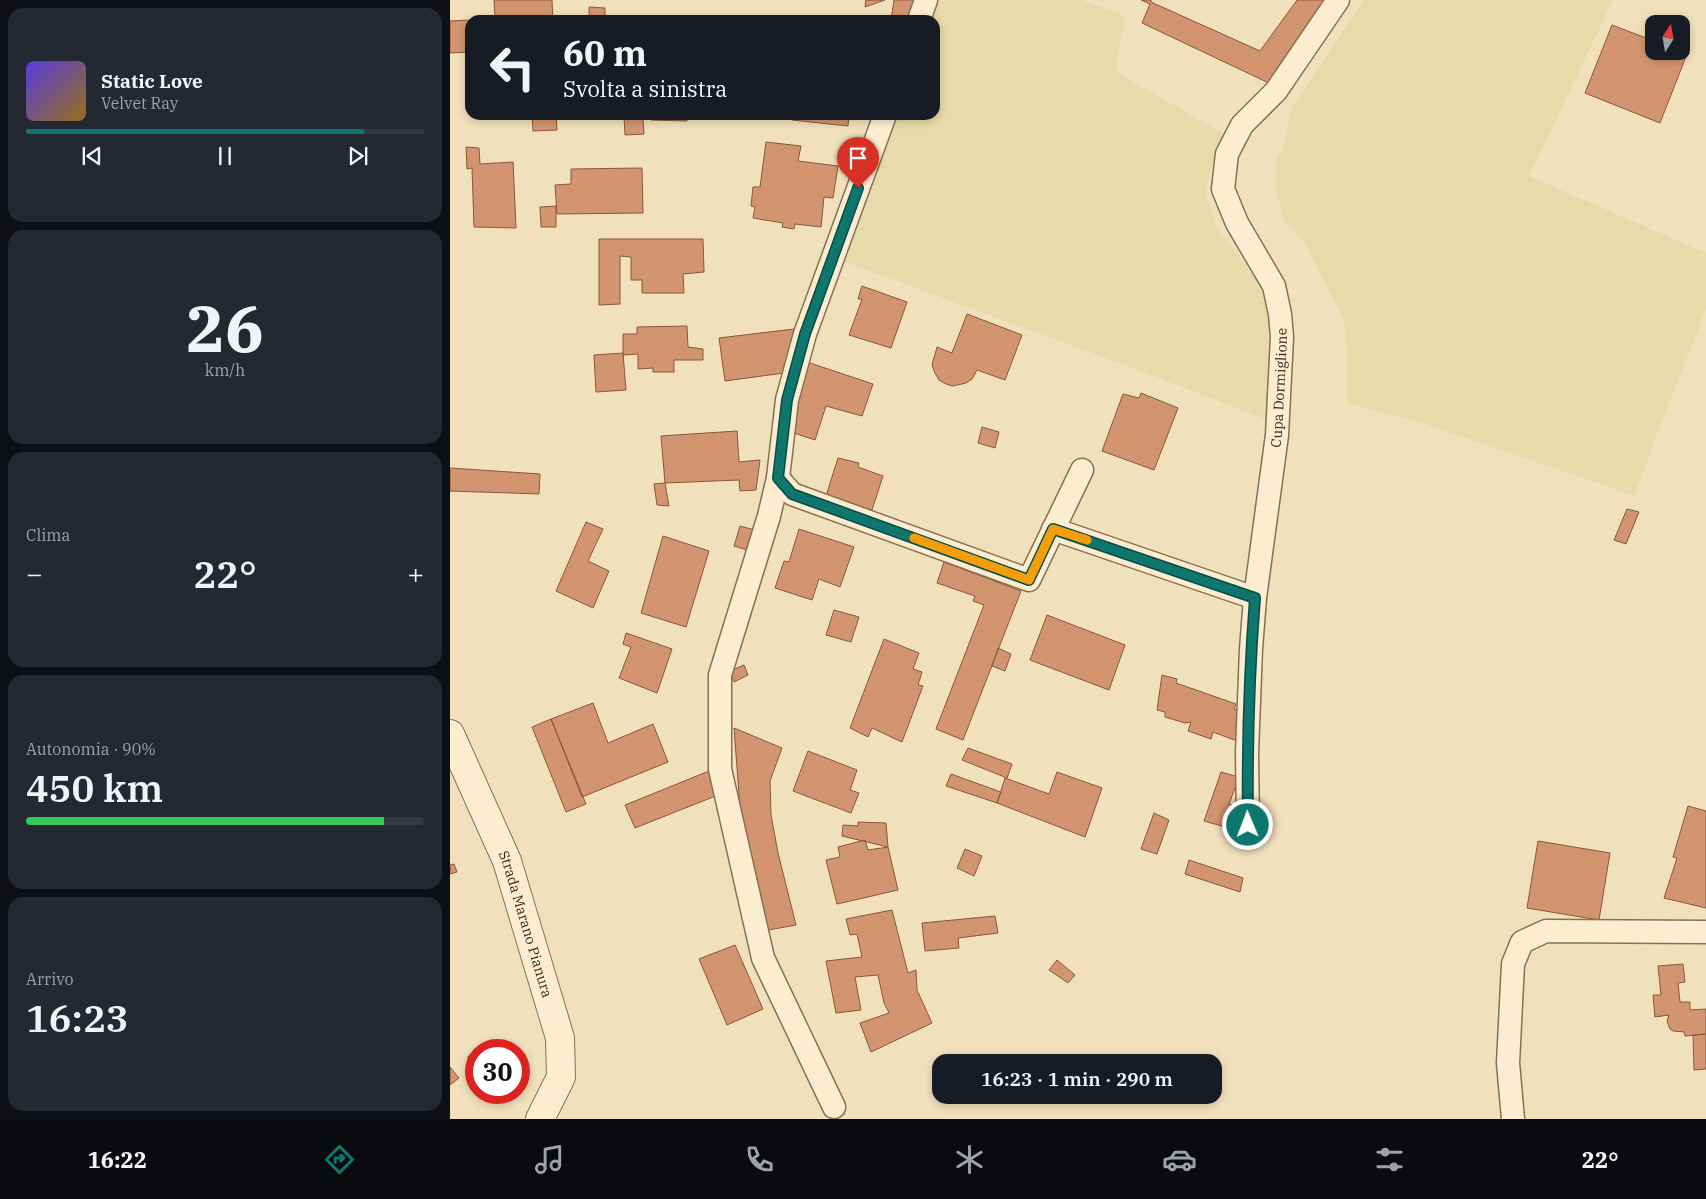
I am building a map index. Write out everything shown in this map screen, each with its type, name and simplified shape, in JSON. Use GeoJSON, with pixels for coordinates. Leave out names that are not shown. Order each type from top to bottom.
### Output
{"type":"FeatureCollection","features":[{"type":"Feature","properties":{"kind":"street"},"geometry":{"type":"LineString","coordinates":[[921,15],[926,0]]}},
{"type":"Feature","properties":{"kind":"street","name":"Cupa Dormiglione"},"geometry":{"type":"LineString","coordinates":[[1248,825],[1247,753],[1251,650],[1255,598],[1277,435],[1282,337],[1280,314],[1274,286],[1237,223],[1223,189],[1227,154],[1242,125],[1276,91],[1338,0]]}},
{"type":"Feature","properties":{"kind":"street"},"geometry":{"type":"LineString","coordinates":[[834,1107],[763,958],[720,769],[720,675],[778,478],[787,400],[805,334],[882,120]]}},
{"type":"Feature","properties":{"kind":"street"},"geometry":{"type":"LineString","coordinates":[[778,478],[792,494],[1029,580],[1082,470]]}},
{"type":"Feature","properties":{"kind":"street"},"geometry":{"type":"LineString","coordinates":[[1053,529],[1255,598]]}},
{"type":"Feature","properties":{"kind":"street","name":"Strada Marano Pianura"},"geometry":{"type":"LineString","coordinates":[[450,734],[507,861],[560,1038],[561,1076],[540,1119]]}},
{"type":"Feature","properties":{"kind":"street"},"geometry":{"type":"LineString","coordinates":[[1513,1119],[1508,1062],[1512,973],[1513,964],[1522,942],[1546,931],[1706,932]]}},
{"type":"Feature","properties":{"kind":"shaded area"},"geometry":{"type":"Polygon","coordinates":[[[938,0],[1081,0],[1123,15],[1125,20],[1117,61],[1118,73],[1224,134],[1209,175],[1206,192],[1216,226],[1260,284],[1272,307],[1270,421],[1130,367],[845,262],[896,120],[940,120],[940,15],[933,15],[938,0]]]}},
{"type":"Feature","properties":{"kind":"shaded area"},"geometry":{"type":"Polygon","coordinates":[[[1364,0],[1613,0],[1529,176],[1706,253],[1706,309],[1635,496],[1422,423],[1347,403],[1347,355],[1344,319],[1304,242],[1284,220],[1275,187],[1277,159],[1283,148],[1292,107],[1364,0]]]}},
{"type":"Feature","properties":{"kind":"building"},"geometry":{"type":"Polygon","coordinates":[[[494,0],[552,0],[553,15],[495,15],[494,0]]]}},
{"type":"Feature","properties":{"kind":"building"},"geometry":{"type":"Polygon","coordinates":[[[866,0],[885,0],[865,7],[866,0]]]}},
{"type":"Feature","properties":{"kind":"building"},"geometry":{"type":"Polygon","coordinates":[[[894,0],[917,0],[912,15],[892,15],[894,0]]]}},
{"type":"Feature","properties":{"kind":"building"},"geometry":{"type":"Polygon","coordinates":[[[1141,0],[1151,0],[1151,2],[1260,51],[1297,0],[1331,0],[1273,85],[1142,23],[1150,4],[1141,0]]]}},
{"type":"Feature","properties":{"kind":"building"},"geometry":{"type":"Polygon","coordinates":[[[589,7],[605,8],[605,15],[589,15],[589,7]]]}},
{"type":"Feature","properties":{"kind":"building"},"geometry":{"type":"Polygon","coordinates":[[[465,20],[465,52],[450,53],[450,21],[465,20]]]}},
{"type":"Feature","properties":{"kind":"building"},"geometry":{"type":"Polygon","coordinates":[[[1612,25],[1645,38],[1645,60],[1685,60],[1660,123],[1585,93],[1612,25]]]}},
{"type":"Feature","properties":{"kind":"building"},"geometry":{"type":"Polygon","coordinates":[[[532,120],[556,120],[557,130],[533,131],[532,120]]]}},
{"type":"Feature","properties":{"kind":"building"},"geometry":{"type":"Polygon","coordinates":[[[624,120],[643,120],[644,134],[625,135],[624,120]]]}},
{"type":"Feature","properties":{"kind":"building"},"geometry":{"type":"Polygon","coordinates":[[[651,120],[687,120],[687,121],[651,120]]]}},
{"type":"Feature","properties":{"kind":"building"},"geometry":{"type":"Polygon","coordinates":[[[792,120],[849,120],[848,126],[792,120]]]}},
{"type":"Feature","properties":{"kind":"building"},"geometry":{"type":"Polygon","coordinates":[[[766,142],[801,146],[798,161],[838,166],[833,198],[824,197],[821,227],[795,224],[794,229],[782,227],[783,223],[753,218],[755,207],[751,206],[753,187],[760,187],[766,142]]]}},
{"type":"Feature","properties":{"kind":"building"},"geometry":{"type":"Polygon","coordinates":[[[466,147],[479,148],[480,164],[513,162],[516,228],[474,227],[472,168],[467,169],[466,147]]]}},
{"type":"Feature","properties":{"kind":"building"},"geometry":{"type":"Polygon","coordinates":[[[642,168],[643,213],[557,214],[555,185],[571,184],[571,169],[642,168]]]}},
{"type":"Feature","properties":{"kind":"building"},"geometry":{"type":"Polygon","coordinates":[[[556,206],[556,227],[541,227],[540,207],[556,206]]]}},
{"type":"Feature","properties":{"kind":"building"},"geometry":{"type":"Polygon","coordinates":[[[599,239],[703,239],[704,272],[683,274],[684,293],[642,293],[642,280],[631,280],[631,257],[620,256],[620,304],[599,305],[599,239]]]}},
{"type":"Feature","properties":{"kind":"building"},"geometry":{"type":"Polygon","coordinates":[[[862,286],[907,302],[891,348],[849,335],[862,299],[858,299],[862,286]]]}},
{"type":"Feature","properties":{"kind":"building"},"geometry":{"type":"Polygon","coordinates":[[[967,314],[1022,335],[1005,380],[977,370],[972,379],[966,383],[953,386],[939,380],[932,365],[937,347],[952,353],[967,314]]]}},
{"type":"Feature","properties":{"kind":"building"},"geometry":{"type":"Polygon","coordinates":[[[687,326],[688,347],[703,349],[703,360],[674,360],[674,372],[653,372],[653,368],[638,369],[638,354],[623,355],[623,334],[637,334],[637,327],[687,326]]]}},
{"type":"Feature","properties":{"kind":"building"},"geometry":{"type":"Polygon","coordinates":[[[794,329],[784,373],[725,381],[719,338],[794,329]]]}},
{"type":"Feature","properties":{"kind":"building"},"geometry":{"type":"Polygon","coordinates":[[[623,353],[626,390],[596,392],[594,355],[623,353]]]}},
{"type":"Feature","properties":{"kind":"building"},"geometry":{"type":"Polygon","coordinates":[[[804,361],[873,384],[862,416],[826,406],[815,440],[791,432],[804,361]]]}},
{"type":"Feature","properties":{"kind":"building"},"geometry":{"type":"Polygon","coordinates":[[[1141,393],[1178,408],[1154,470],[1102,451],[1123,394],[1139,398],[1141,393]]]}},
{"type":"Feature","properties":{"kind":"building"},"geometry":{"type":"Polygon","coordinates":[[[982,427],[999,432],[995,448],[978,443],[982,427]]]}},
{"type":"Feature","properties":{"kind":"building"},"geometry":{"type":"Polygon","coordinates":[[[737,431],[739,462],[760,460],[756,490],[740,491],[739,480],[665,483],[661,436],[737,431]]]}},
{"type":"Feature","properties":{"kind":"building"},"geometry":{"type":"Polygon","coordinates":[[[838,458],[859,463],[858,467],[883,476],[872,510],[826,496],[838,458]]]}},
{"type":"Feature","properties":{"kind":"building"},"geometry":{"type":"Polygon","coordinates":[[[450,468],[540,474],[539,494],[450,491],[450,468]]]}},
{"type":"Feature","properties":{"kind":"building"},"geometry":{"type":"Polygon","coordinates":[[[665,483],[669,506],[657,505],[654,484],[665,483]]]}},
{"type":"Feature","properties":{"kind":"building"},"geometry":{"type":"Polygon","coordinates":[[[1627,509],[1639,512],[1626,544],[1614,540],[1627,509]]]}},
{"type":"Feature","properties":{"kind":"building"},"geometry":{"type":"Polygon","coordinates":[[[586,522],[603,529],[588,561],[609,571],[593,608],[556,591],[586,522]]]}},
{"type":"Feature","properties":{"kind":"building"},"geometry":{"type":"Polygon","coordinates":[[[740,526],[755,530],[747,550],[734,546],[740,526]]]}},
{"type":"Feature","properties":{"kind":"building"},"geometry":{"type":"Polygon","coordinates":[[[799,529],[854,547],[840,587],[819,579],[812,600],[775,588],[784,561],[789,562],[799,529]]]}},
{"type":"Feature","properties":{"kind":"building"},"geometry":{"type":"Polygon","coordinates":[[[663,536],[709,551],[686,627],[641,613],[663,536]]]}},
{"type":"Feature","properties":{"kind":"building"},"geometry":{"type":"Polygon","coordinates":[[[944,562],[1021,591],[963,740],[936,729],[984,605],[973,601],[975,596],[937,583],[944,562]]]}},
{"type":"Feature","properties":{"kind":"building"},"geometry":{"type":"Polygon","coordinates":[[[834,610],[859,617],[851,642],[826,635],[834,610]]]}},
{"type":"Feature","properties":{"kind":"building"},"geometry":{"type":"Polygon","coordinates":[[[1047,615],[1125,645],[1109,690],[1030,660],[1047,615]]]}},
{"type":"Feature","properties":{"kind":"building"},"geometry":{"type":"Polygon","coordinates":[[[626,633],[672,649],[657,693],[619,678],[631,647],[623,644],[626,633]]]}},
{"type":"Feature","properties":{"kind":"building"},"geometry":{"type":"Polygon","coordinates":[[[884,639],[919,653],[913,669],[922,672],[918,685],[923,686],[902,742],[872,728],[868,737],[850,728],[884,639]]]}},
{"type":"Feature","properties":{"kind":"building"},"geometry":{"type":"Polygon","coordinates":[[[998,648],[1011,654],[1005,671],[992,666],[998,648]]]}},
{"type":"Feature","properties":{"kind":"building"},"geometry":{"type":"Polygon","coordinates":[[[744,665],[748,675],[734,682],[730,671],[744,665]]]}},
{"type":"Feature","properties":{"kind":"building"},"geometry":{"type":"Polygon","coordinates":[[[1162,675],[1177,679],[1176,683],[1236,704],[1234,709],[1241,711],[1237,741],[1213,732],[1211,739],[1188,731],[1191,722],[1185,723],[1165,717],[1165,712],[1157,710],[1162,675]]]}},
{"type":"Feature","properties":{"kind":"building"},"geometry":{"type":"Polygon","coordinates":[[[593,703],[608,743],[653,724],[668,762],[582,797],[551,719],[593,703]]]}},
{"type":"Feature","properties":{"kind":"building"},"geometry":{"type":"Polygon","coordinates":[[[551,719],[586,804],[566,812],[532,727],[551,719]]]}},
{"type":"Feature","properties":{"kind":"building"},"geometry":{"type":"Polygon","coordinates":[[[734,728],[782,748],[770,781],[771,815],[778,853],[796,925],[763,931],[744,860],[734,728]]]}},
{"type":"Feature","properties":{"kind":"building"},"geometry":{"type":"Polygon","coordinates":[[[968,748],[1012,764],[1007,778],[962,760],[968,748]]]}},
{"type":"Feature","properties":{"kind":"building"},"geometry":{"type":"Polygon","coordinates":[[[808,751],[857,770],[850,790],[859,793],[851,813],[793,791],[808,751]]]}},
{"type":"Feature","properties":{"kind":"building"},"geometry":{"type":"Polygon","coordinates":[[[719,767],[723,793],[635,828],[625,805],[719,767]]]}},
{"type":"Feature","properties":{"kind":"building"},"geometry":{"type":"Polygon","coordinates":[[[1057,772],[1102,788],[1085,837],[997,803],[1005,778],[1049,794],[1057,772]]]}},
{"type":"Feature","properties":{"kind":"building"},"geometry":{"type":"Polygon","coordinates":[[[1221,772],[1239,777],[1229,804],[1244,809],[1236,830],[1204,821],[1221,772]]]}},
{"type":"Feature","properties":{"kind":"building"},"geometry":{"type":"Polygon","coordinates":[[[951,774],[1001,792],[997,803],[946,786],[951,774]]]}},
{"type":"Feature","properties":{"kind":"building"},"geometry":{"type":"Polygon","coordinates":[[[1688,806],[1706,811],[1706,908],[1664,898],[1677,858],[1673,857],[1688,806]]]}},
{"type":"Feature","properties":{"kind":"building"},"geometry":{"type":"Polygon","coordinates":[[[1154,813],[1169,820],[1157,854],[1141,849],[1154,813]]]}},
{"type":"Feature","properties":{"kind":"building"},"geometry":{"type":"Polygon","coordinates":[[[858,822],[886,823],[888,847],[842,836],[843,825],[858,826],[858,822]]]}},
{"type":"Feature","properties":{"kind":"building"},"geometry":{"type":"Polygon","coordinates":[[[865,840],[868,850],[888,847],[898,890],[837,904],[826,860],[840,857],[838,847],[865,840]]]}},
{"type":"Feature","properties":{"kind":"building"},"geometry":{"type":"Polygon","coordinates":[[[1538,841],[1610,853],[1599,920],[1527,908],[1538,841]]]}},
{"type":"Feature","properties":{"kind":"building"},"geometry":{"type":"Polygon","coordinates":[[[965,849],[982,856],[974,876],[957,868],[965,849]]]}},
{"type":"Feature","properties":{"kind":"building"},"geometry":{"type":"Polygon","coordinates":[[[1189,860],[1243,878],[1240,892],[1185,874],[1189,860]]]}},
{"type":"Feature","properties":{"kind":"building"},"geometry":{"type":"Polygon","coordinates":[[[454,864],[457,872],[450,874],[450,865],[454,864]]]}},
{"type":"Feature","properties":{"kind":"building"},"geometry":{"type":"Polygon","coordinates":[[[892,910],[908,973],[916,970],[917,990],[932,1023],[871,1052],[860,1023],[889,1013],[884,1003],[878,975],[855,977],[861,1010],[836,1013],[826,961],[862,957],[857,934],[850,935],[846,919],[892,910]]]}},
{"type":"Feature","properties":{"kind":"building"},"geometry":{"type":"Polygon","coordinates":[[[995,916],[998,933],[958,938],[959,948],[925,951],[922,923],[995,916]]]}},
{"type":"Feature","properties":{"kind":"building"},"geometry":{"type":"Polygon","coordinates":[[[735,945],[763,1009],[727,1025],[699,959],[735,945]]]}},
{"type":"Feature","properties":{"kind":"building"},"geometry":{"type":"Polygon","coordinates":[[[1057,960],[1075,975],[1068,983],[1049,970],[1057,960]]]}},
{"type":"Feature","properties":{"kind":"building"},"geometry":{"type":"Polygon","coordinates":[[[1683,964],[1685,982],[1678,983],[1680,1002],[1690,1002],[1690,1010],[1706,1009],[1706,1034],[1685,1036],[1684,1032],[1670,1029],[1667,1021],[1669,1015],[1655,1017],[1653,995],[1661,995],[1658,966],[1683,964]]]}},
{"type":"Feature","properties":{"kind":"building"},"geometry":{"type":"Polygon","coordinates":[[[1706,1034],[1706,1069],[1694,1070],[1693,1035],[1706,1034]]]}},
{"type":"Feature","properties":{"kind":"building"},"geometry":{"type":"Polygon","coordinates":[[[450,1067],[459,1078],[450,1085],[450,1067]]]}},
{"type":"Feature","properties":{"kind":"slow traffic"},"geometry":{"type":"LineString","coordinates":[[914,538],[1029,580],[1053,529],[1087,540]]}},
{"type":"Feature","properties":{"kind":"route"},"geometry":{"type":"LineString","coordinates":[[858,188],[805,334],[787,400],[778,478],[792,494],[1029,580],[1053,529],[1255,598],[1247,753],[1248,825]]}}]}
